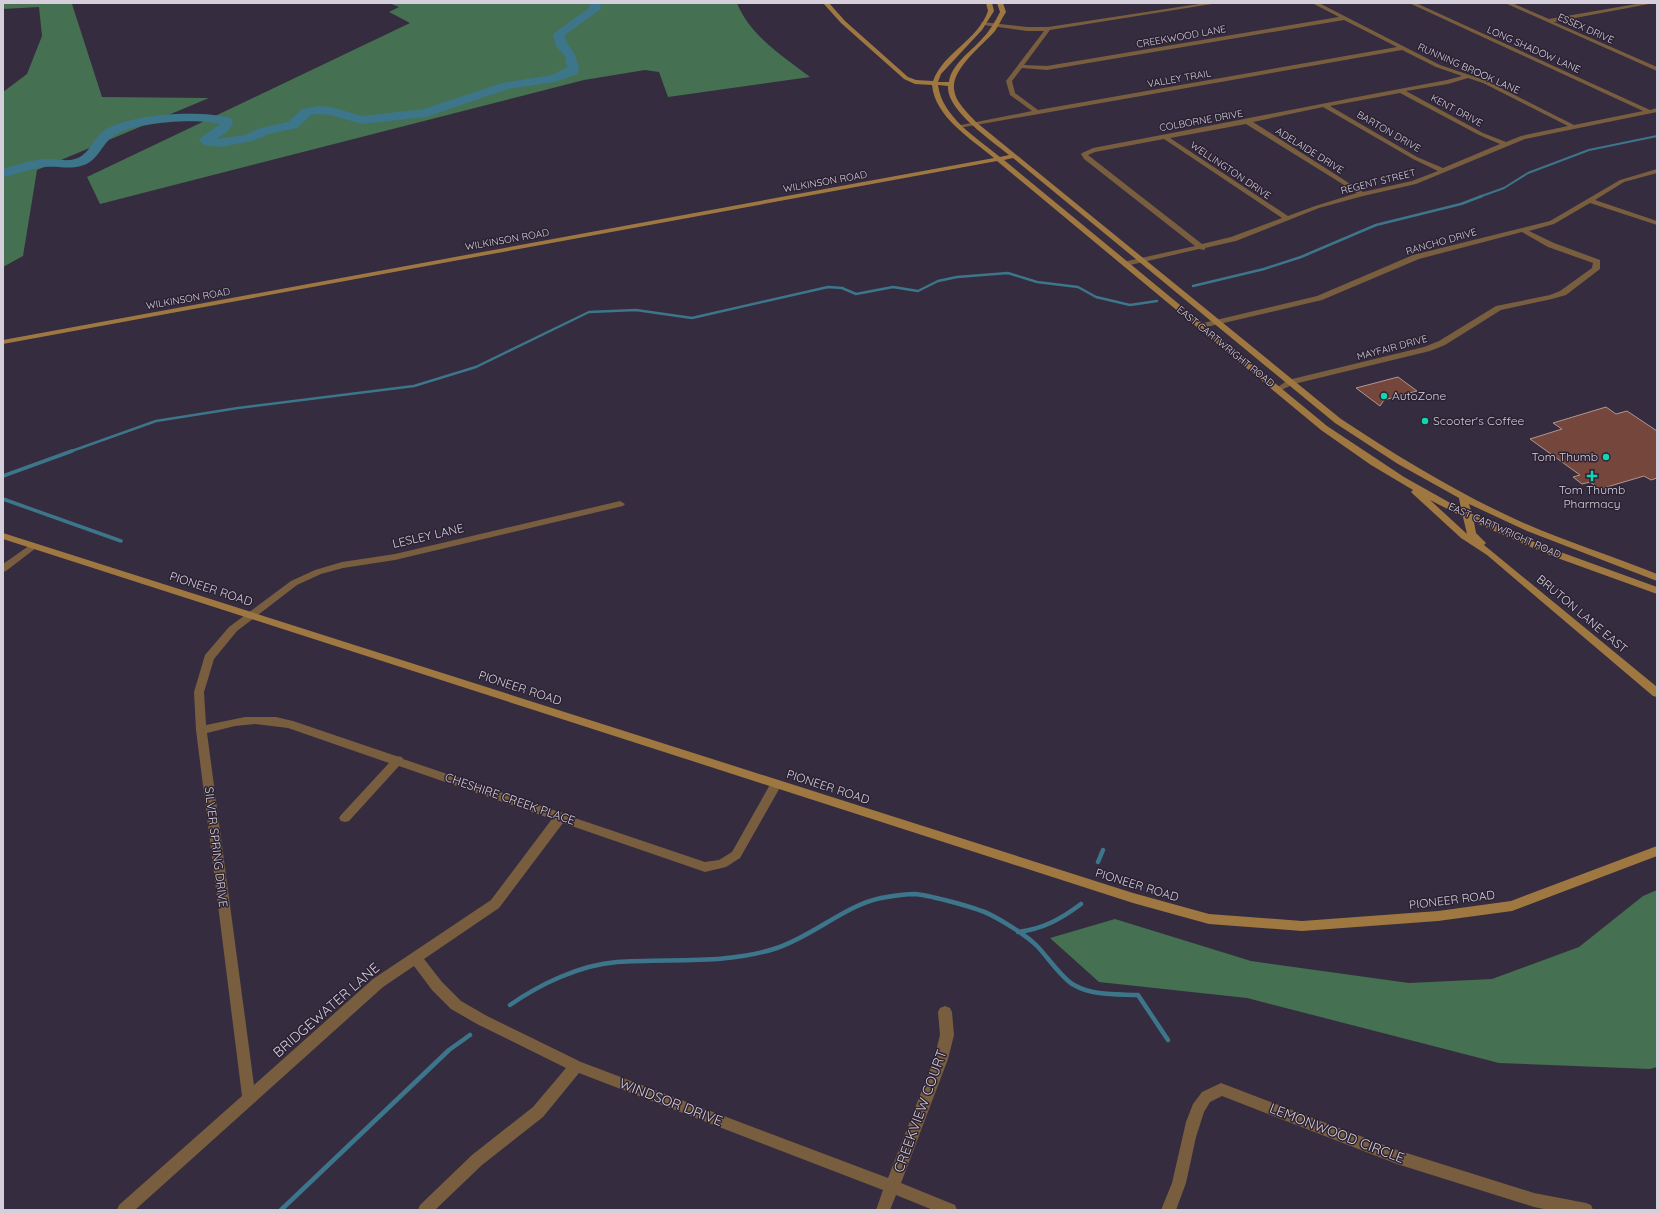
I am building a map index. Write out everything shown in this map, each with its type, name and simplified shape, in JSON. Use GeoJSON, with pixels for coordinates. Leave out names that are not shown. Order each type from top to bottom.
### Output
{"type":"FeatureCollection","features":[{"type":"Feature","properties":{"kind":"main road"},"geometry":{"type":"LineString","coordinates":[[826,3],[842,22],[906,78],[915,82],[950,84],[952,77],[963,61],[997,25],[1003,12],[1000,3]]}},
{"type":"Feature","properties":{"kind":"main road"},"geometry":{"type":"LineString","coordinates":[[934,83],[946,64],[971,40],[984,23],[991,11],[989,3]]}},
{"type":"Feature","properties":{"kind":"main road","name":"EAST CARTWRIGHT ROAD"},"geometry":{"type":"LineString","coordinates":[[934,83],[935,96],[938,104],[958,126],[1279,389],[1324,428],[1360,454],[1404,482],[1468,516],[1538,547],[1657,591]]}},
{"type":"Feature","properties":{"kind":"main road","name":"EAST CARTWRIGHT ROAD"},"geometry":{"type":"LineString","coordinates":[[950,84],[949,90],[956,105],[974,123],[1338,421],[1399,462],[1512,521],[1556,540],[1657,578]]}},
{"type":"Feature","properties":{"kind":"main road","name":"WILKINSON ROAD"},"geometry":{"type":"LineString","coordinates":[[3,342],[1014,156]]}},
{"type":"Feature","properties":{"kind":"main road"},"geometry":{"type":"LineString","coordinates":[[1383,468],[1399,462]]}},
{"type":"Feature","properties":{"kind":"main road","name":"BRUTON LANE EAST"},"geometry":{"type":"LineString","coordinates":[[1404,482],[1464,536],[1490,554],[1657,693]]}},
{"type":"Feature","properties":{"kind":"main road","name":"BRUTON LANE EAST"},"geometry":{"type":"LineString","coordinates":[[1463,496],[1472,534],[1490,554]]}},
{"type":"Feature","properties":{"kind":"main road","name":"PIONEER ROAD"},"geometry":{"type":"LineString","coordinates":[[3,536],[1172,910],[1210,919],[1302,926],[1438,916],[1512,906],[1657,851]]}},
{"type":"Feature","properties":{"kind":"main road"},"geometry":{"type":"LineString","coordinates":[[1625,579],[1632,568]]}},
{"type":"Feature","properties":{"kind":"street"},"geometry":{"type":"LineString","coordinates":[[984,23],[1027,30],[1048,29],[1215,3]]}},
{"type":"Feature","properties":{"kind":"street","name":"RUNNING BROOK LANE"},"geometry":{"type":"LineString","coordinates":[[1316,3],[1438,66],[1486,82],[1574,126]]}},
{"type":"Feature","properties":{"kind":"street","name":"LONG SHADOW LANE"},"geometry":{"type":"LineString","coordinates":[[1412,3],[1512,51],[1536,59],[1648,112]]}},
{"type":"Feature","properties":{"kind":"street","name":"ESSEX DRIVE"},"geometry":{"type":"LineString","coordinates":[[1508,3],[1657,69]]}},
{"type":"Feature","properties":{"kind":"street"},"geometry":{"type":"LineString","coordinates":[[1548,21],[1651,3]]}},
{"type":"Feature","properties":{"kind":"street","name":"CREEKWOOD LANE"},"geometry":{"type":"LineString","coordinates":[[1019,66],[1047,68],[1345,18]]}},
{"type":"Feature","properties":{"kind":"street"},"geometry":{"type":"LineString","coordinates":[[1037,112],[1012,94],[1009,81],[1048,29]]}},
{"type":"Feature","properties":{"kind":"street","name":"VALLEY TRAIL"},"geometry":{"type":"LineString","coordinates":[[958,126],[1403,48]]}},
{"type":"Feature","properties":{"kind":"street","name":"COLBORNE DRIVE"},"geometry":{"type":"LineString","coordinates":[[1202,248],[1086,158],[1084,154],[1094,150],[1248,122],[1324,105],[1448,82],[1468,76]]}},
{"type":"Feature","properties":{"kind":"street","name":"KENT DRIVE"},"geometry":{"type":"LineString","coordinates":[[1401,91],[1481,134],[1505,144]]}},
{"type":"Feature","properties":{"kind":"street","name":"BARTON DRIVE"},"geometry":{"type":"LineString","coordinates":[[1324,105],[1415,158],[1444,171]]}},
{"type":"Feature","properties":{"kind":"street","name":"REGENT STREET"},"geometry":{"type":"LineString","coordinates":[[1126,264],[1202,248],[1233,239],[1318,206],[1362,194],[1414,183],[1523,137],[1657,110]]}},
{"type":"Feature","properties":{"kind":"street","name":"ADELAIDE DRIVE"},"geometry":{"type":"LineString","coordinates":[[1248,122],[1362,194]]}},
{"type":"Feature","properties":{"kind":"street","name":"WELLINGTON DRIVE"},"geometry":{"type":"LineString","coordinates":[[1165,137],[1241,190],[1287,218]]}},
{"type":"Feature","properties":{"kind":"street","name":"RANCHO DRIVE"},"geometry":{"type":"LineString","coordinates":[[1202,326],[1319,298],[1416,257],[1552,223],[1622,181],[1657,171]]}},
{"type":"Feature","properties":{"kind":"street"},"geometry":{"type":"LineString","coordinates":[[1590,201],[1657,223]]}},
{"type":"Feature","properties":{"kind":"street","name":"MAYFAIR DRIVE"},"geometry":{"type":"LineString","coordinates":[[1279,389],[1291,382],[1427,349],[1442,343],[1499,308],[1552,298],[1563,293],[1596,269],[1597,262],[1591,258],[1551,245],[1523,230]]}},
{"type":"Feature","properties":{"kind":"street","name":"LESLEY LANE"},"geometry":{"type":"LineString","coordinates":[[252,616],[294,583],[318,572],[342,565],[395,557],[620,504]]}},
{"type":"Feature","properties":{"kind":"street"},"geometry":{"type":"LineString","coordinates":[[3,569],[33,546]]}},
{"type":"Feature","properties":{"kind":"street","name":"SILVER SPRING DRIVE"},"geometry":{"type":"LineString","coordinates":[[249,1098],[215,847],[201,730],[199,692],[209,658],[233,629],[252,616]]}},
{"type":"Feature","properties":{"kind":"street","name":"CHESHIRE CREEK PLACE"},"geometry":{"type":"LineString","coordinates":[[201,730],[248,719],[268,720],[289,724],[561,816],[705,867],[713,867],[722,864],[736,854],[776,784]]}},
{"type":"Feature","properties":{"kind":"street"},"geometry":{"type":"LineString","coordinates":[[345,818],[398,760]]}},
{"type":"Feature","properties":{"kind":"street","name":"BRIDGEWATER LANE"},"geometry":{"type":"LineString","coordinates":[[124,1210],[378,983],[495,904],[561,816]]}},
{"type":"Feature","properties":{"kind":"street","name":"WINDSOR DRIVE"},"geometry":{"type":"LineString","coordinates":[[415,957],[437,986],[456,1004],[482,1020],[576,1066],[892,1186],[950,1210]]}},
{"type":"Feature","properties":{"kind":"street","name":"CREEKVIEW COURT"},"geometry":{"type":"LineString","coordinates":[[883,1210],[941,1059],[947,1035],[945,1012]]}},
{"type":"Feature","properties":{"kind":"street"},"geometry":{"type":"LineString","coordinates":[[425,1210],[477,1160],[538,1112],[576,1066]]}},
{"type":"Feature","properties":{"kind":"street","name":"LEMONWOOD CIRCLE"},"geometry":{"type":"LineString","coordinates":[[1168,1210],[1178,1186],[1196,1116],[1206,1097],[1221,1089],[1396,1157],[1534,1200],[1586,1210]]}},
{"type":"Feature","properties":{"kind":"green space"},"geometry":{"type":"Polygon","coordinates":[[[3,3],[72,4],[102,97],[209,98],[37,170],[23,256],[3,267],[3,92],[27,74],[42,36],[39,7],[3,9],[3,3]]]}},
{"type":"Feature","properties":{"kind":"green space"},"geometry":{"type":"Polygon","coordinates":[[[389,3],[737,3],[750,26],[778,53],[810,77],[668,97],[659,72],[645,70],[584,80],[100,204],[87,177],[410,23],[389,12],[399,7],[389,3]]]}},
{"type":"Feature","properties":{"kind":"green space"},"geometry":{"type":"Polygon","coordinates":[[[1657,890],[1657,1067],[1650,1069],[1499,1063],[1247,998],[1099,982],[1050,938],[1115,919],[1251,961],[1409,983],[1492,979],[1579,947],[1643,896],[1657,890]]]}},
{"type":"Feature","properties":{"kind":"building","name":"AutoZone"},"geometry":{"type":"Polygon","coordinates":[[[1398,377],[1417,391],[1384,400],[1380,406],[1356,388],[1398,377]]]}},
{"type":"Feature","properties":{"kind":"building","name":"Tom Thumb"},"geometry":{"type":"Polygon","coordinates":[[[1606,407],[1616,414],[1627,411],[1657,431],[1657,478],[1651,480],[1644,476],[1600,489],[1590,482],[1582,484],[1573,477],[1580,475],[1530,439],[1562,429],[1553,423],[1606,407]]]}},
{"type":"Feature","properties":{"kind":"waterway"},"geometry":{"type":"LineString","coordinates":[[3,173],[45,163],[70,164],[79,162],[92,154],[109,133],[119,128],[149,121],[184,118],[201,118],[226,121],[227,124],[222,129],[206,139],[209,142],[220,143],[248,138],[265,131],[292,125],[307,112],[319,110],[331,111],[362,120],[426,113],[506,86],[555,78],[573,71],[574,67],[571,63],[572,57],[562,46],[559,34],[595,9],[595,3]]}},
{"type":"Feature","properties":{"kind":"waterway"},"geometry":{"type":"LineString","coordinates":[[1479,197],[1504,188],[1528,173],[1589,150],[1657,136]]}},
{"type":"Feature","properties":{"kind":"waterway"},"geometry":{"type":"LineString","coordinates":[[1193,286],[1264,269],[1301,257],[1376,225],[1461,204],[1482,196]]}},
{"type":"Feature","properties":{"kind":"waterway"},"geometry":{"type":"LineString","coordinates":[[69,452],[156,421],[238,408],[414,386],[476,367],[589,312],[636,310],[692,318],[828,287],[842,288],[856,294],[893,287],[918,291],[938,281],[957,277],[1008,273],[1037,282],[1078,287],[1096,297],[1130,305],[1157,301]]}},
{"type":"Feature","properties":{"kind":"waterway"},"geometry":{"type":"LineString","coordinates":[[3,476],[72,451]]}},
{"type":"Feature","properties":{"kind":"waterway"},"geometry":{"type":"LineString","coordinates":[[3,499],[121,541]]}},
{"type":"Feature","properties":{"kind":"waterway"},"geometry":{"type":"LineString","coordinates":[[1098,862],[1103,850]]}},
{"type":"Feature","properties":{"kind":"waterway"},"geometry":{"type":"LineString","coordinates":[[510,1005],[547,983],[575,971],[603,964],[637,961],[717,959],[738,957],[777,948],[804,936],[855,907],[881,898],[915,894],[937,898],[985,912],[1019,932]]}},
{"type":"Feature","properties":{"kind":"waterway"},"geometry":{"type":"LineString","coordinates":[[1019,932],[1044,926],[1081,904]]}},
{"type":"Feature","properties":{"kind":"waterway"},"geometry":{"type":"LineString","coordinates":[[1019,932],[1041,950],[1065,978],[1081,989],[1105,994],[1138,995],[1168,1040]]}},
{"type":"Feature","properties":{"kind":"waterway"},"geometry":{"type":"LineString","coordinates":[[281,1210],[449,1050],[470,1035]]}},
{"type":"Feature","properties":{"kind":"place","name":"AutoZone"},"geometry":{"type":"Point","coordinates":[1384,396]}},
{"type":"Feature","properties":{"kind":"place","name":"Scooter's Coffee"},"geometry":{"type":"Point","coordinates":[1425,421]}},
{"type":"Feature","properties":{"kind":"place","name":"Tom Thumb"},"geometry":{"type":"Point","coordinates":[1606,457]}},
{"type":"Feature","properties":{"kind":"place","name":"Tom Thumb Pharmacy"},"geometry":{"type":"Point","coordinates":[1592,476]}}]}
